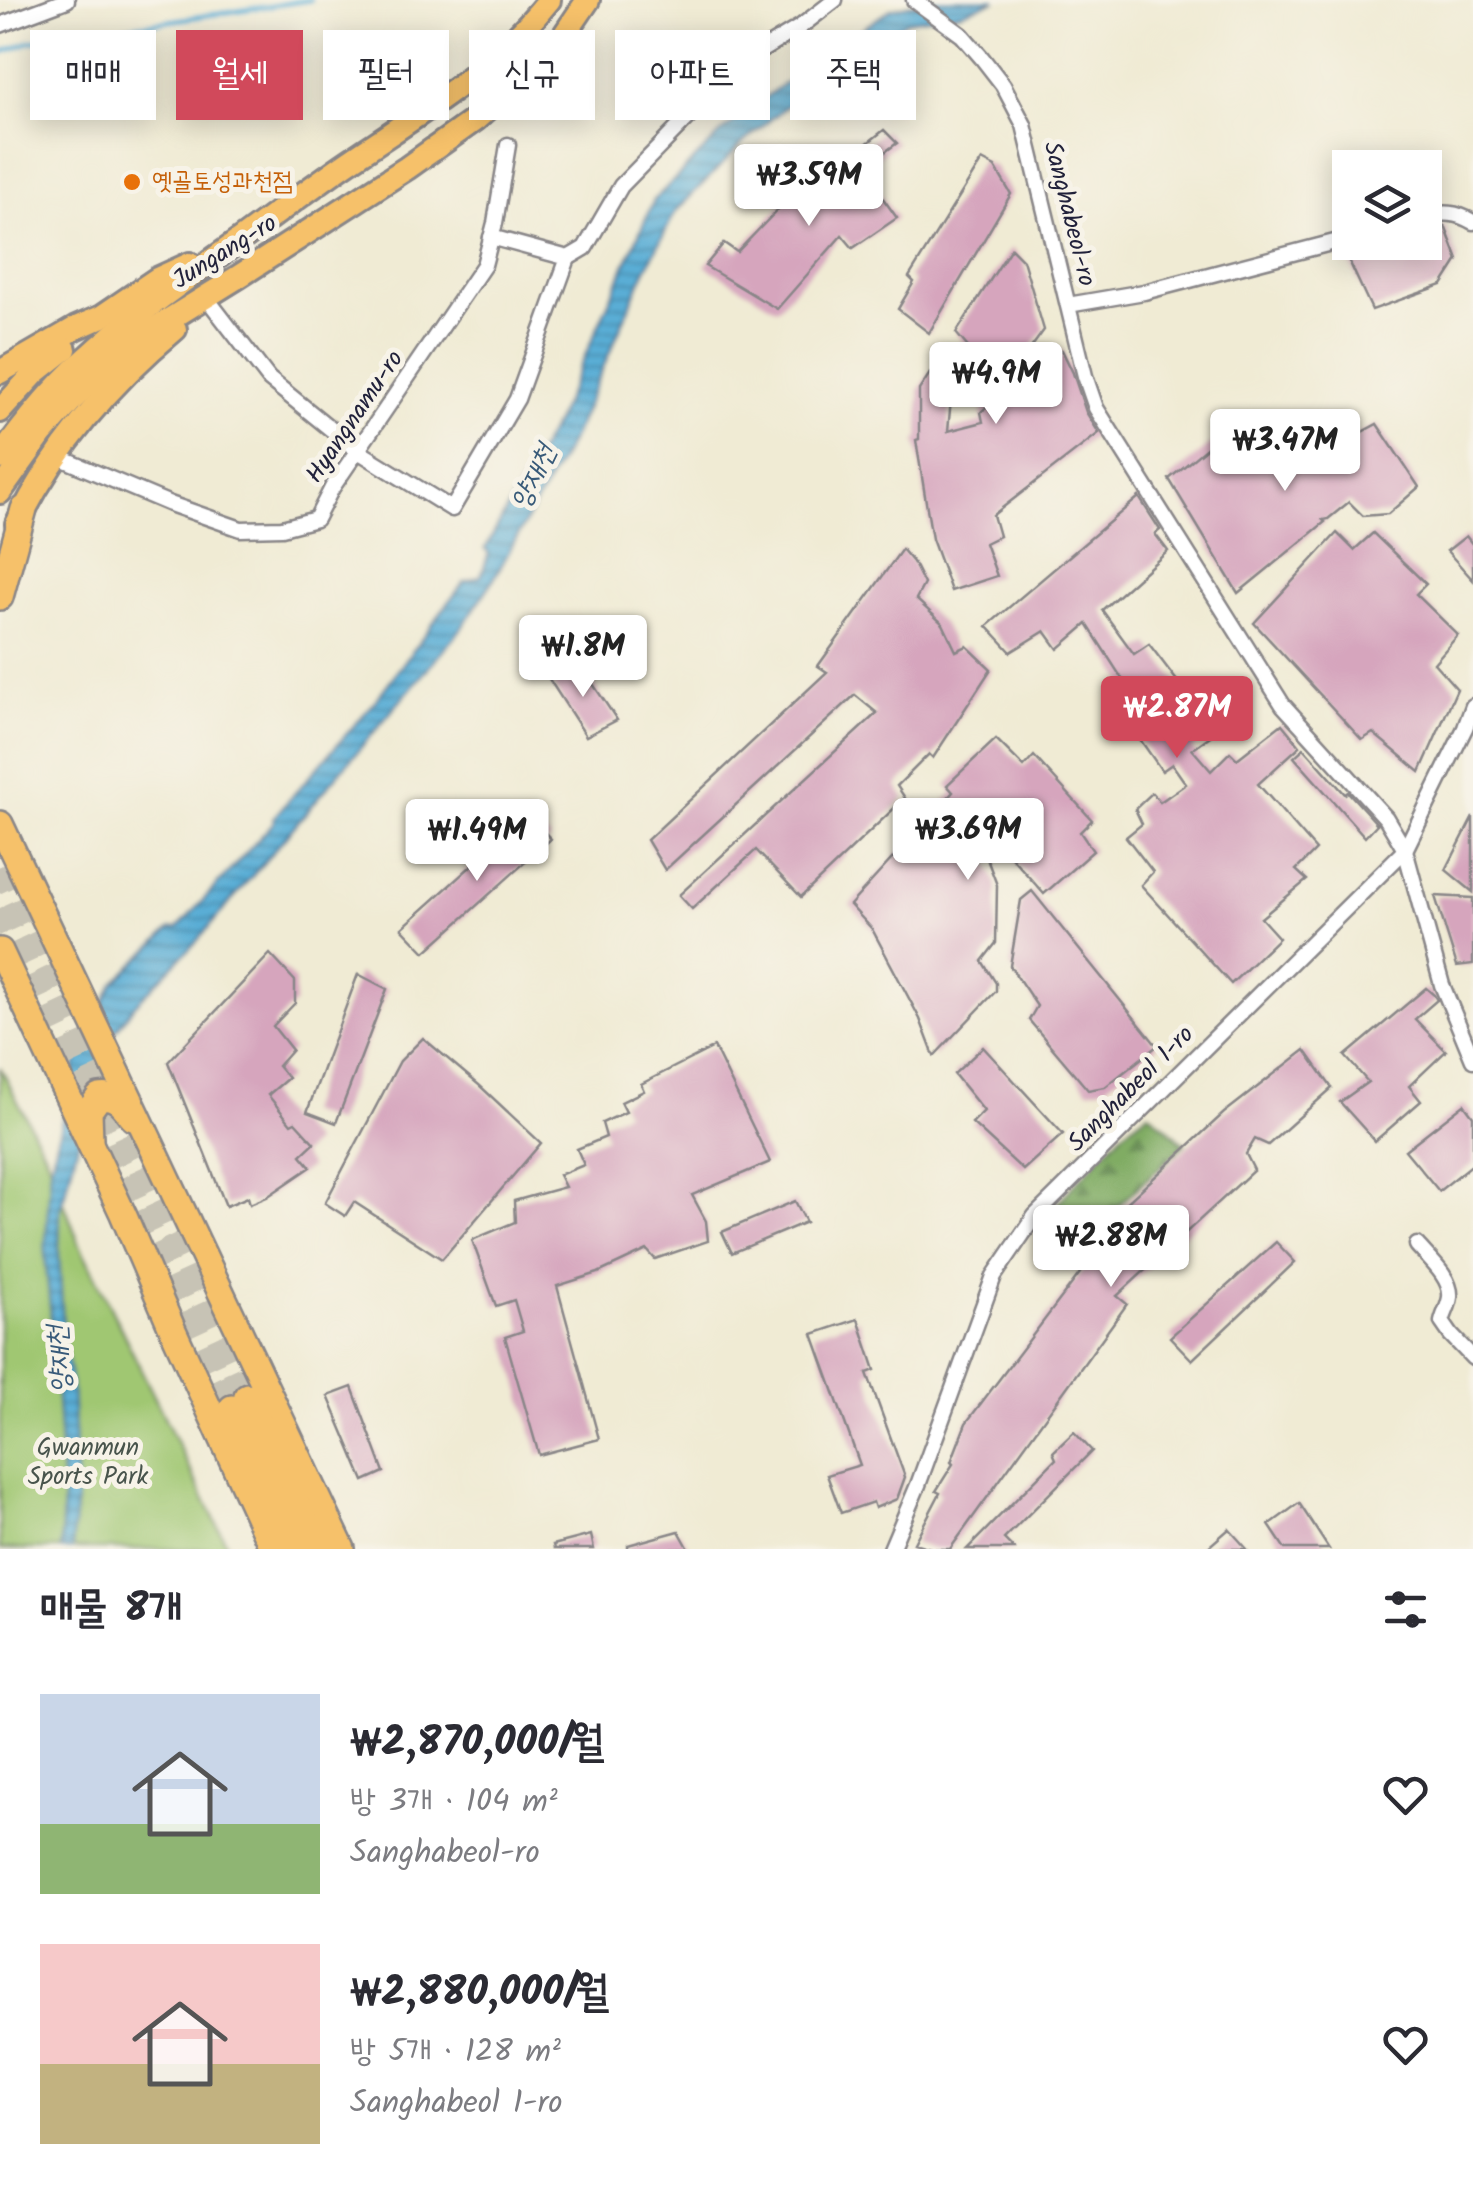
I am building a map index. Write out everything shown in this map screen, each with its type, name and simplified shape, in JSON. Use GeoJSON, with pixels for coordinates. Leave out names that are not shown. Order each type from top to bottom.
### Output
{"type":"FeatureCollection","features":[{"type":"Feature","properties":{"kind":"highway"},"geometry":{"type":"LineString","coordinates":[[0,598],[13,528]]}},
{"type":"Feature","properties":{"kind":"highway"},"geometry":{"type":"LineString","coordinates":[[0,806],[5,833],[342,1549]]}},
{"type":"Feature","properties":{"kind":"highway"},"geometry":{"type":"LineString","coordinates":[[0,952],[124,1214],[272,1549]]}},
{"type":"Feature","properties":{"kind":"highway"},"geometry":{"type":"LineString","coordinates":[[0,994],[41,1041]]}},
{"type":"Feature","properties":{"kind":"highway"},"geometry":{"type":"LineString","coordinates":[[90,1145],[90,1110],[103,1096],[119,1100],[148,1138]]}},
{"type":"Feature","properties":{"kind":"highway"},"geometry":{"type":"LineString","coordinates":[[296,1549],[240,1402],[318,1549]]}},
{"type":"Feature","properties":{"kind":"main road","name":"Jungang-ro"},"geometry":{"type":"LineString","coordinates":[[0,458],[40,407],[86,359],[164,294],[347,163],[440,102],[493,60],[550,0]]}},
{"type":"Feature","properties":{"kind":"main road","name":"Jungang-ro"},"geometry":{"type":"LineString","coordinates":[[0,492],[41,434],[128,345],[407,168],[476,119],[562,36],[588,0]]}},
{"type":"Feature","properties":{"kind":"main road"},"geometry":{"type":"LineString","coordinates":[[0,372],[102,317],[157,279],[234,244]]}},
{"type":"Feature","properties":{"kind":"main road"},"geometry":{"type":"LineString","coordinates":[[0,558],[13,528],[56,456],[90,411],[171,333],[212,305],[238,277]]}},
{"type":"Feature","properties":{"kind":"main road"},"geometry":{"type":"LineString","coordinates":[[0,410],[34,373],[84,336],[102,317]]}},
{"type":"Feature","properties":{"kind":"street"},"geometry":{"type":"LineString","coordinates":[[0,24],[67,0]]}},
{"type":"Feature","properties":{"kind":"street"},"geometry":{"type":"LineString","coordinates":[[212,305],[269,380],[358,451],[452,509],[517,399],[568,258],[585,248],[621,186],[752,56],[800,28],[836,0]]}},
{"type":"Feature","properties":{"kind":"street","name":"Sanghabeol-ro"},"geometry":{"type":"LineString","coordinates":[[914,0],[962,35],[1004,85],[1024,125],[1096,408],[1283,705],[1386,818],[1405,850],[1442,985],[1473,1060]]}},
{"type":"Feature","properties":{"kind":"street","name":"Hyangnamu-ro"},"geometry":{"type":"LineString","coordinates":[[56,456],[170,504],[242,529],[282,528],[316,519],[332,488],[484,265],[508,145]]}},
{"type":"Feature","properties":{"kind":"street"},"geometry":{"type":"LineString","coordinates":[[1442,212],[1473,222]]}},
{"type":"Feature","properties":{"kind":"street"},"geometry":{"type":"LineString","coordinates":[[492,237],[568,258]]}},
{"type":"Feature","properties":{"kind":"street"},"geometry":{"type":"LineString","coordinates":[[1068,305],[1144,292],[1332,243]]}},
{"type":"Feature","properties":{"kind":"street","name":"Sanghabeol 1-ro"},"geometry":{"type":"LineString","coordinates":[[891,1549],[994,1276],[1034,1216],[1405,850],[1473,706]]}},
{"type":"Feature","properties":{"kind":"street"},"geometry":{"type":"LineString","coordinates":[[1417,1246],[1450,1288],[1442,1322],[1450,1336],[1473,1358]]}},
{"type":"Feature","properties":{"kind":"green space","name":"Gwanmun Sports Park"},"geometry":{"type":"Polygon","coordinates":[[[0,1067],[47,1158],[79,1243],[229,1549],[0,1549],[0,1067]]]}},
{"type":"Feature","properties":{"kind":"green space"},"geometry":{"type":"Polygon","coordinates":[[[1149,1112],[1185,1144],[1071,1249],[1052,1234],[1052,1209],[1122,1133],[1149,1112]]]}},
{"type":"Feature","properties":{"kind":"water"},"geometry":{"type":"Polygon","coordinates":[[[928,0],[996,0],[962,12],[907,21],[892,30],[861,30],[891,9],[928,0]]]}},
{"type":"Feature","properties":{"kind":"water"},"geometry":{"type":"Polygon","coordinates":[[[790,79],[790,103],[770,120],[770,94],[790,79]]]}},
{"type":"Feature","properties":{"kind":"water","name":"양재천"},"geometry":{"type":"Polygon","coordinates":[[[737,120],[770,120],[676,211],[644,273],[573,437],[492,582],[461,629],[198,940],[134,1006],[104,1046],[60,1211],[64,1342],[72,1384],[77,1495],[72,1549],[61,1549],[63,1495],[45,1254],[51,1165],[77,1058],[113,984],[171,929],[178,928],[274,822],[273,818],[372,705],[464,582],[481,576],[489,553],[485,549],[558,417],[654,200],[737,120]]]}},
{"type":"Feature","properties":{"kind":"building"},"geometry":{"type":"Polygon","coordinates":[[[884,130],[897,143],[862,169],[897,218],[853,248],[842,235],[777,309],[705,266],[724,243],[737,252],[790,197],[794,201],[884,130]]]}},
{"type":"Feature","properties":{"kind":"building"},"geometry":{"type":"Polygon","coordinates":[[[982,160],[995,167],[1011,194],[929,333],[898,309],[914,282],[909,277],[982,160]]]}},
{"type":"Feature","properties":{"kind":"building"},"geometry":{"type":"Polygon","coordinates":[[[1445,226],[1458,260],[1442,285],[1372,310],[1349,260],[1442,260],[1445,226]]]}},
{"type":"Feature","properties":{"kind":"building"},"geometry":{"type":"Polygon","coordinates":[[[1011,248],[1023,260],[1044,330],[1017,367],[1062,350],[1086,412],[1099,433],[993,515],[999,536],[985,543],[997,576],[951,591],[932,539],[916,440],[919,390],[930,373],[953,377],[948,431],[983,422],[981,412],[1005,391],[956,333],[1011,248]]]}},
{"type":"Feature","properties":{"kind":"building"},"geometry":{"type":"Polygon","coordinates":[[[1377,424],[1419,487],[1388,514],[1363,516],[1349,502],[1238,593],[1169,479],[1234,425],[1256,458],[1278,440],[1293,459],[1328,432],[1338,445],[1377,424]]]}},
{"type":"Feature","properties":{"kind":"building"},"geometry":{"type":"Polygon","coordinates":[[[1139,497],[1160,530],[1155,534],[1168,551],[1102,610],[1134,654],[1149,644],[1216,732],[1192,749],[1211,771],[1230,752],[1237,759],[1282,724],[1300,746],[1258,784],[1316,850],[1296,870],[1307,880],[1261,918],[1279,938],[1231,984],[1141,885],[1153,872],[1126,837],[1142,824],[1135,809],[1152,793],[1160,802],[1186,784],[1172,764],[1162,771],[1116,705],[1130,691],[1087,624],[1058,649],[1045,631],[1011,652],[987,626],[1139,497]]]}},
{"type":"Feature","properties":{"kind":"building"},"geometry":{"type":"Polygon","coordinates":[[[1337,533],[1354,550],[1373,533],[1426,584],[1416,594],[1458,635],[1434,663],[1457,689],[1420,772],[1373,733],[1362,740],[1254,623],[1337,533]]]}},
{"type":"Feature","properties":{"kind":"building"},"geometry":{"type":"Polygon","coordinates":[[[1466,536],[1473,545],[1473,580],[1447,551],[1466,536]]]}},
{"type":"Feature","properties":{"kind":"building"},"geometry":{"type":"Polygon","coordinates":[[[902,549],[924,584],[916,599],[943,624],[956,651],[967,646],[991,669],[933,758],[929,754],[897,786],[905,798],[801,897],[756,850],[692,909],[679,895],[877,713],[855,695],[665,870],[647,840],[827,672],[818,666],[902,549]]]}},
{"type":"Feature","properties":{"kind":"building"},"geometry":{"type":"Polygon","coordinates":[[[579,663],[617,720],[586,736],[549,679],[579,663]]]}},
{"type":"Feature","properties":{"kind":"building"},"geometry":{"type":"Polygon","coordinates":[[[996,739],[1024,767],[1034,756],[1092,820],[1080,832],[1093,851],[1044,894],[967,807],[997,885],[996,943],[982,961],[996,983],[996,991],[934,1056],[920,1019],[872,929],[850,905],[953,792],[947,785],[996,739]]]}},
{"type":"Feature","properties":{"kind":"building"},"geometry":{"type":"Polygon","coordinates":[[[1304,748],[1377,824],[1365,837],[1294,757],[1304,748]]]}},
{"type":"Feature","properties":{"kind":"building"},"geometry":{"type":"Polygon","coordinates":[[[528,815],[551,839],[425,952],[402,928],[528,815]]]}},
{"type":"Feature","properties":{"kind":"building"},"geometry":{"type":"Polygon","coordinates":[[[1473,817],[1473,892],[1446,870],[1473,817]]]}},
{"type":"Feature","properties":{"kind":"building"},"geometry":{"type":"Polygon","coordinates":[[[1032,891],[1157,1046],[1105,1087],[1088,1090],[1029,1020],[1037,1006],[1010,966],[1021,900],[1032,891]]]}},
{"type":"Feature","properties":{"kind":"building"},"geometry":{"type":"Polygon","coordinates":[[[1435,896],[1473,898],[1473,964],[1457,966],[1435,896]]]}},
{"type":"Feature","properties":{"kind":"building"},"geometry":{"type":"Polygon","coordinates":[[[270,954],[295,981],[295,1003],[273,1026],[292,1050],[278,1066],[288,1078],[268,1095],[291,1124],[295,1122],[314,1143],[301,1155],[311,1167],[267,1197],[250,1204],[248,1197],[226,1206],[168,1062],[270,954]]]}},
{"type":"Feature","properties":{"kind":"building"},"geometry":{"type":"Polygon","coordinates":[[[358,974],[387,989],[336,1123],[307,1112],[358,974]]]}},
{"type":"Feature","properties":{"kind":"building"},"geometry":{"type":"Polygon","coordinates":[[[1426,988],[1437,1000],[1415,1019],[1446,1051],[1409,1086],[1421,1101],[1375,1141],[1340,1102],[1368,1082],[1345,1056],[1426,988]]]}},
{"type":"Feature","properties":{"kind":"building"},"geometry":{"type":"Polygon","coordinates":[[[423,1038],[541,1143],[442,1259],[354,1202],[345,1216],[325,1203],[400,1061],[423,1038]]]}},
{"type":"Feature","properties":{"kind":"building"},"geometry":{"type":"Polygon","coordinates":[[[714,1047],[770,1162],[692,1195],[706,1221],[708,1241],[655,1259],[647,1250],[598,1273],[557,1286],[599,1439],[539,1455],[505,1337],[523,1331],[514,1300],[496,1306],[472,1240],[515,1222],[514,1201],[565,1187],[559,1175],[584,1165],[577,1149],[606,1137],[602,1123],[626,1112],[621,1102],[644,1091],[641,1084],[714,1047]]]}},
{"type":"Feature","properties":{"kind":"building"},"geometry":{"type":"Polygon","coordinates":[[[983,1047],[1063,1134],[1023,1170],[972,1123],[984,1111],[954,1074],[983,1047]]]}},
{"type":"Feature","properties":{"kind":"building"},"geometry":{"type":"Polygon","coordinates":[[[1305,1050],[1332,1088],[1268,1145],[1255,1139],[1246,1154],[1254,1170],[1117,1296],[1127,1304],[950,1549],[914,1543],[940,1493],[936,1491],[953,1464],[966,1423],[1093,1256],[1082,1244],[1224,1113],[1305,1050]]]}},
{"type":"Feature","properties":{"kind":"building"},"geometry":{"type":"Polygon","coordinates":[[[1464,1104],[1473,1116],[1473,1164],[1439,1191],[1405,1150],[1464,1104]]]}},
{"type":"Feature","properties":{"kind":"building"},"geometry":{"type":"Polygon","coordinates":[[[795,1201],[806,1222],[732,1253],[722,1232],[795,1201]]]}},
{"type":"Feature","properties":{"kind":"building"},"geometry":{"type":"Polygon","coordinates":[[[1276,1242],[1295,1262],[1192,1360],[1170,1337],[1276,1242]]]}},
{"type":"Feature","properties":{"kind":"building"},"geometry":{"type":"Polygon","coordinates":[[[858,1319],[875,1370],[867,1373],[905,1477],[897,1499],[875,1508],[873,1502],[841,1513],[827,1475],[860,1465],[813,1334],[858,1319]]]}},
{"type":"Feature","properties":{"kind":"building"},"geometry":{"type":"Polygon","coordinates":[[[352,1387],[384,1472],[364,1481],[328,1396],[352,1387]]]}},
{"type":"Feature","properties":{"kind":"building"},"geometry":{"type":"Polygon","coordinates":[[[1074,1432],[1092,1451],[1004,1539],[1014,1549],[967,1549],[1056,1459],[1053,1452],[1074,1432]]]}},
{"type":"Feature","properties":{"kind":"building"},"geometry":{"type":"Polygon","coordinates":[[[1299,1503],[1329,1549],[1285,1549],[1269,1525],[1299,1503]]]}},
{"type":"Feature","properties":{"kind":"building"},"geometry":{"type":"Polygon","coordinates":[[[1229,1529],[1247,1549],[1206,1549],[1229,1529]]]}},
{"type":"Feature","properties":{"kind":"building"},"geometry":{"type":"Polygon","coordinates":[[[679,1531],[689,1549],[628,1549],[628,1545],[679,1531]]]}},
{"type":"Feature","properties":{"kind":"building"},"geometry":{"type":"Polygon","coordinates":[[[591,1535],[594,1549],[554,1549],[553,1545],[591,1535]]]}},
{"type":"Feature","properties":{"kind":"waterway"},"geometry":{"type":"LineString","coordinates":[[0,53],[29,42],[310,0]]}},
{"type":"Feature","properties":{"kind":"tunnel"},"geometry":{"type":"LineString","coordinates":[[0,866],[247,1396]]}},
{"type":"Feature","properties":{"kind":"tunnel"},"geometry":{"type":"LineString","coordinates":[[0,908],[232,1408]]}},
{"type":"Feature","properties":{"kind":"place","name":"옛골토성과천점"},"geometry":{"type":"Point","coordinates":[132,182]}}]}
